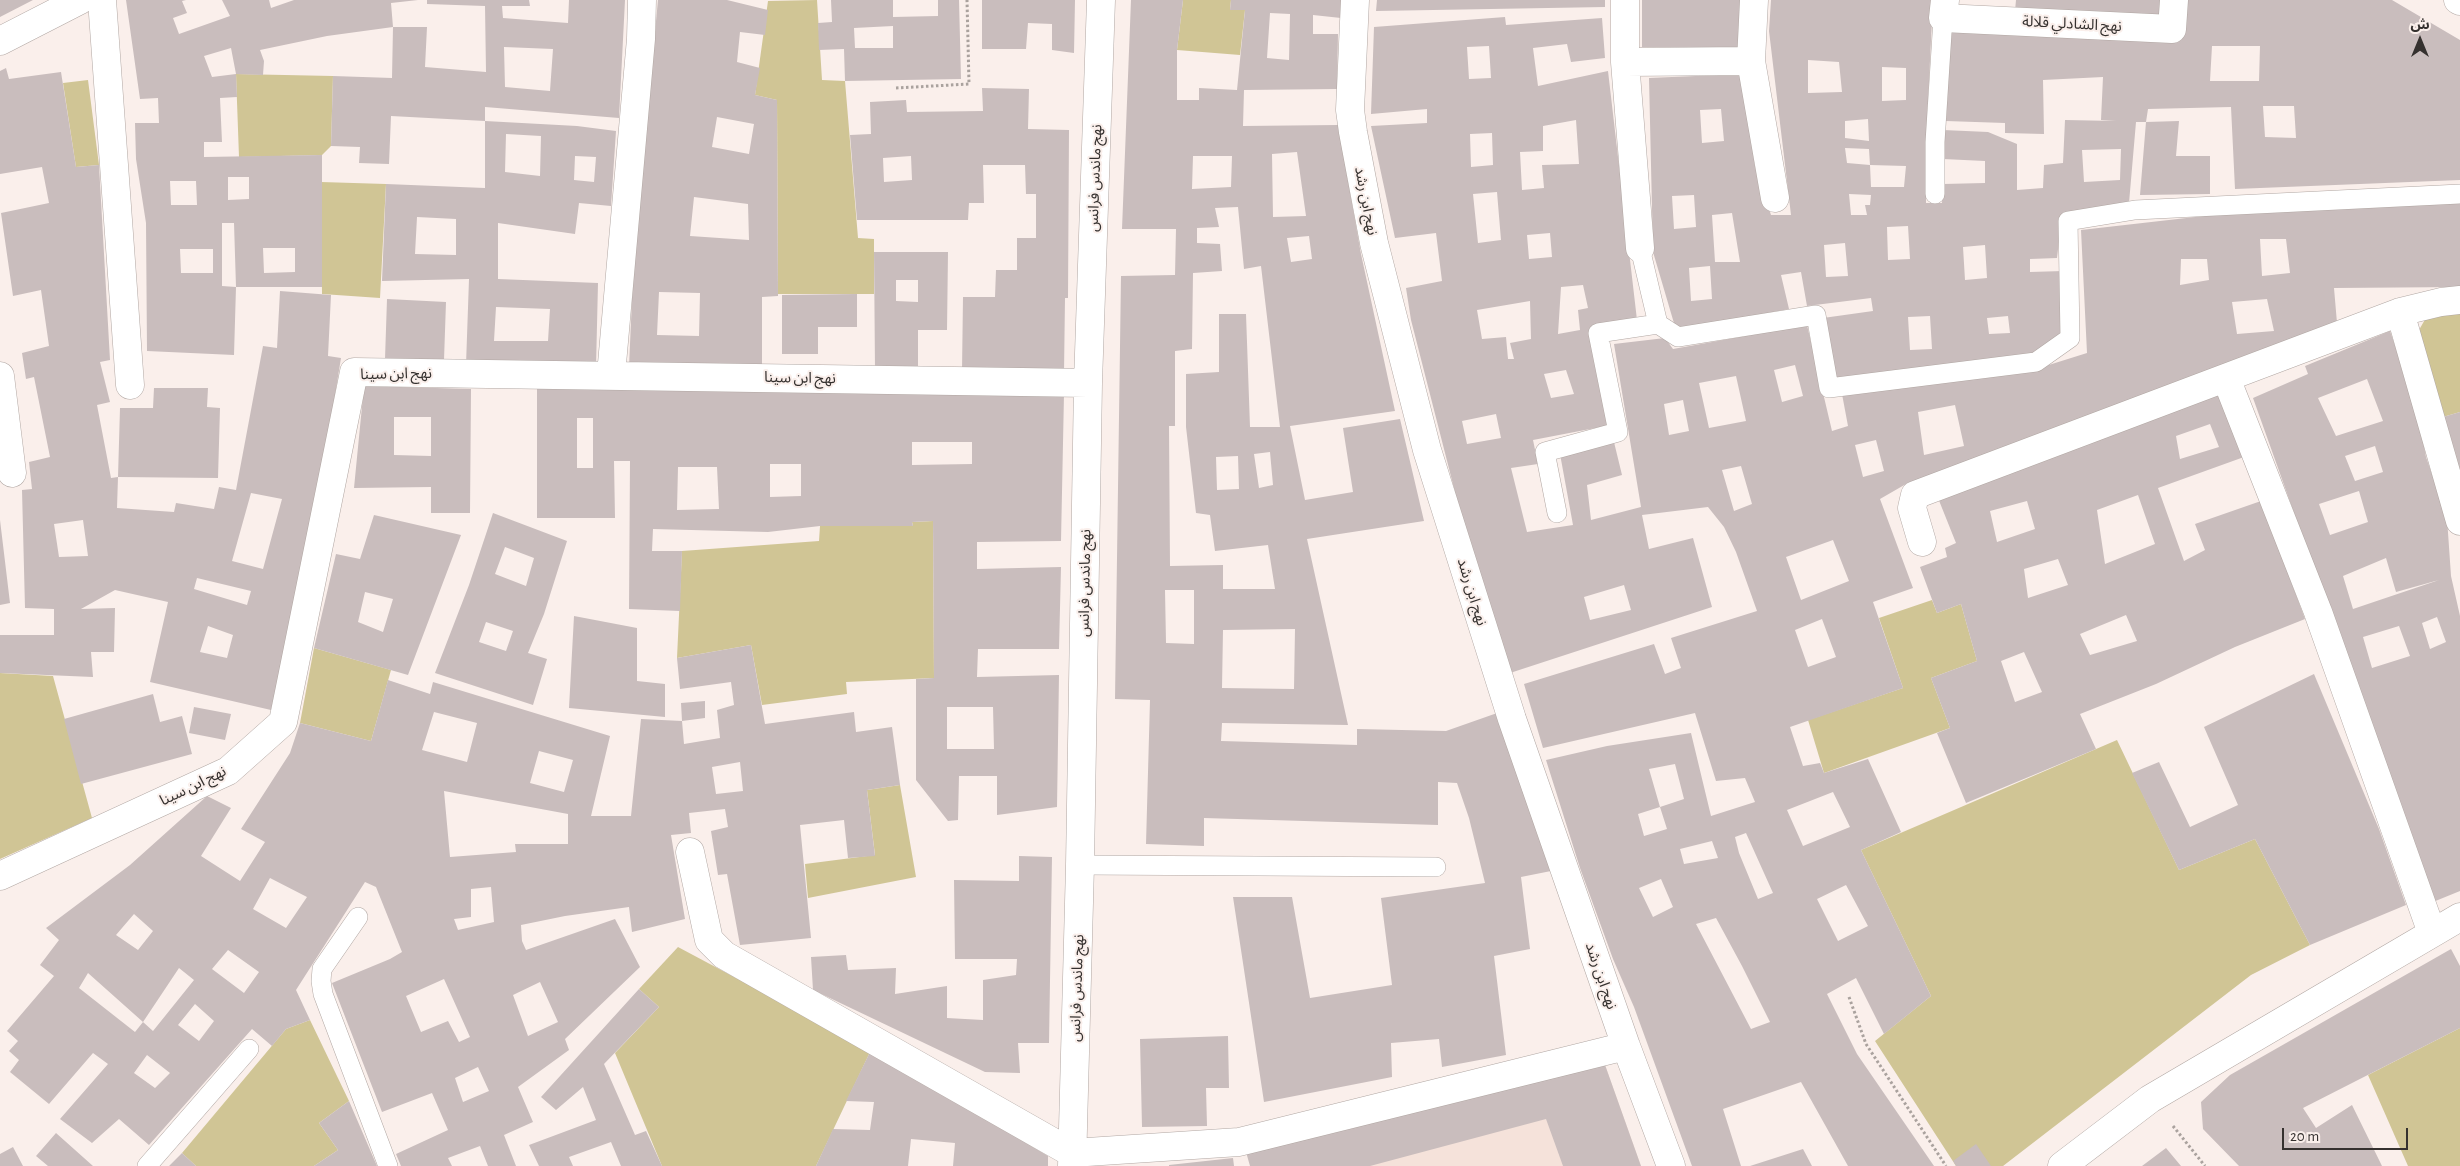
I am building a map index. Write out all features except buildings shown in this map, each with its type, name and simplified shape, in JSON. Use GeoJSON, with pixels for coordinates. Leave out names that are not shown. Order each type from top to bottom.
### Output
{"type":"FeatureCollection","features":[{"type":"Feature","properties":{"kind":"street"},"geometry":{"type":"LineString","coordinates":[[0,42],[80,0]]}},
{"type":"Feature","properties":{"kind":"street"},"geometry":{"type":"LineString","coordinates":[[102,0],[130,385]]}},
{"type":"Feature","properties":{"kind":"street"},"geometry":{"type":"LineString","coordinates":[[611,375],[642,0]]}},
{"type":"Feature","properties":{"kind":"street","name":"نهج ماندس فرانس"},"geometry":{"type":"LineString","coordinates":[[1072,1159],[1080,865],[1088,383],[1101,0]]}},
{"type":"Feature","properties":{"kind":"street","name":"نهج ابن رشد"},"geometry":{"type":"LineString","coordinates":[[1355,0],[1350,110],[1353,132],[1374,243],[1427,450],[1512,720],[1626,1046],[1671,1166]]}},
{"type":"Feature","properties":{"kind":"street"},"geometry":{"type":"LineString","coordinates":[[1625,0],[1625,62],[1640,248]]}},
{"type":"Feature","properties":{"kind":"street"},"geometry":{"type":"LineString","coordinates":[[1754,0],[1751,61],[1775,198]]}},
{"type":"Feature","properties":{"kind":"street","name":"نهج الشادلي قلالة"},"geometry":{"type":"LineString","coordinates":[[1944,9],[2172,29],[2174,0]]}},
{"type":"Feature","properties":{"kind":"street"},"geometry":{"type":"LineString","coordinates":[[1625,62],[1751,61]]}},
{"type":"Feature","properties":{"kind":"street"},"geometry":{"type":"LineString","coordinates":[[1922,542],[1912,508],[1915,495],[2400,312],[2460,300]]}},
{"type":"Feature","properties":{"kind":"street"},"geometry":{"type":"LineString","coordinates":[[2400,312],[2460,521]]}},
{"type":"Feature","properties":{"kind":"street","name":"نهج ابن سينا"},"geometry":{"type":"LineString","coordinates":[[0,876],[228,771],[283,722],[354,372],[1088,383]]}},
{"type":"Feature","properties":{"kind":"street"},"geometry":{"type":"LineString","coordinates":[[0,376],[12,473]]}},
{"type":"Feature","properties":{"kind":"street"},"geometry":{"type":"LineString","coordinates":[[2226,378],[2318,612],[2432,933]]}},
{"type":"Feature","properties":{"kind":"street"},"geometry":{"type":"LineString","coordinates":[[690,852],[709,940],[724,955],[1072,1159],[1239,1142],[1626,1046]]}},
{"type":"Feature","properties":{"kind":"street"},"geometry":{"type":"LineString","coordinates":[[2062,1166],[2150,1099],[2460,917]]}},
{"type":"Feature","properties":{"kind":"lane","name":"نهج الشادلي قلالة"},"geometry":{"type":"LineString","coordinates":[[1935,194],[1935,142],[1944,9]]}},
{"type":"Feature","properties":{"kind":"lane"},"geometry":{"type":"LineString","coordinates":[[1557,513],[1545,452],[1618,432],[1598,333],[1658,324],[1678,337],[1816,315],[1829,388],[2036,362],[2070,338],[2068,221],[2135,210],[2460,194]]}},
{"type":"Feature","properties":{"kind":"lane"},"geometry":{"type":"LineString","coordinates":[[1640,248],[1658,324]]}},
{"type":"Feature","properties":{"kind":"lane"},"geometry":{"type":"LineString","coordinates":[[1080,865],[1436,867]]}},
{"type":"Feature","properties":{"kind":"lane"},"geometry":{"type":"LineString","coordinates":[[358,916],[322,969],[320,981],[323,994],[388,1166]]}},
{"type":"Feature","properties":{"kind":"lane"},"geometry":{"type":"LineString","coordinates":[[147,1166],[250,1049]]}},
{"type":"Feature","properties":{"kind":"path"},"geometry":{"type":"LineString","coordinates":[[896,88],[968,84],[968,0]]}},
{"type":"Feature","properties":{"kind":"path"},"geometry":{"type":"LineString","coordinates":[[1849,997],[1866,1044],[1946,1166]]}},
{"type":"Feature","properties":{"kind":"path"},"geometry":{"type":"LineString","coordinates":[[2150,1099],[2205,1166]]}},
{"type":"Feature","properties":{"kind":"shaded area"},"geometry":{"type":"Polygon","coordinates":[[[817,0],[822,80],[845,81],[858,238],[874,239],[874,294],[778,294],[777,100],[755,95],[768,1],[817,0]]]}},
{"type":"Feature","properties":{"kind":"shaded area"},"geometry":{"type":"Polygon","coordinates":[[[1183,0],[1231,0],[1230,10],[1245,10],[1240,55],[1177,50],[1183,0]]]}},
{"type":"Feature","properties":{"kind":"shaded area"},"geometry":{"type":"Polygon","coordinates":[[[236,74],[333,76],[331,146],[322,155],[239,157],[236,74]]]}},
{"type":"Feature","properties":{"kind":"shaded area"},"geometry":{"type":"Polygon","coordinates":[[[88,80],[99,165],[76,167],[63,83],[88,80]]]}},
{"type":"Feature","properties":{"kind":"shaded area"},"geometry":{"type":"Polygon","coordinates":[[[321,182],[386,184],[380,298],[322,294],[321,182]]]}},
{"type":"Feature","properties":{"kind":"shaded area"},"geometry":{"type":"Polygon","coordinates":[[[2460,313],[2460,412],[2443,417],[2419,330],[2427,316],[2460,313]]]}},
{"type":"Feature","properties":{"kind":"shaded area"},"geometry":{"type":"Polygon","coordinates":[[[933,521],[934,678],[846,682],[847,694],[762,705],[751,645],[677,658],[682,551],[819,541],[820,526],[913,526],[912,522],[933,521]]]}},
{"type":"Feature","properties":{"kind":"shaded area"},"geometry":{"type":"Polygon","coordinates":[[[1932,600],[1937,613],[1961,604],[1977,661],[1931,678],[1950,728],[1824,773],[1808,720],[1903,688],[1879,618],[1932,600]]]}},
{"type":"Feature","properties":{"kind":"shaded area"},"geometry":{"type":"Polygon","coordinates":[[[314,648],[391,670],[371,741],[300,723],[314,648]]]}},
{"type":"Feature","properties":{"kind":"shaded area"},"geometry":{"type":"Polygon","coordinates":[[[0,673],[53,676],[92,818],[0,859],[0,673]]]}},
{"type":"Feature","properties":{"kind":"shaded area"},"geometry":{"type":"Polygon","coordinates":[[[2117,740],[2179,870],[2255,839],[2310,945],[2251,975],[2003,1166],[1956,1166],[1875,1041],[1931,996],[1861,850],[2117,740]]]}},
{"type":"Feature","properties":{"kind":"shaded area"},"geometry":{"type":"Polygon","coordinates":[[[900,785],[916,877],[808,898],[805,864],[875,855],[867,790],[900,785]]]}},
{"type":"Feature","properties":{"kind":"shaded area"},"geometry":{"type":"Polygon","coordinates":[[[678,947],[871,1050],[816,1166],[662,1166],[615,1053],[659,1007],[639,989],[678,947]]]}},
{"type":"Feature","properties":{"kind":"shaded area"},"geometry":{"type":"Polygon","coordinates":[[[310,1020],[349,1101],[319,1123],[338,1150],[314,1166],[196,1166],[182,1153],[286,1029],[310,1020]]]}},
{"type":"Feature","properties":{"kind":"shaded area"},"geometry":{"type":"Polygon","coordinates":[[[2460,1028],[2460,1166],[2408,1166],[2368,1075],[2460,1028]]]}},
{"type":"Feature","properties":{"kind":"shaded area"},"geometry":{"type":"Polygon","coordinates":[[[1604,1062],[1641,1166],[1250,1166],[1604,1062]]]}}]}
